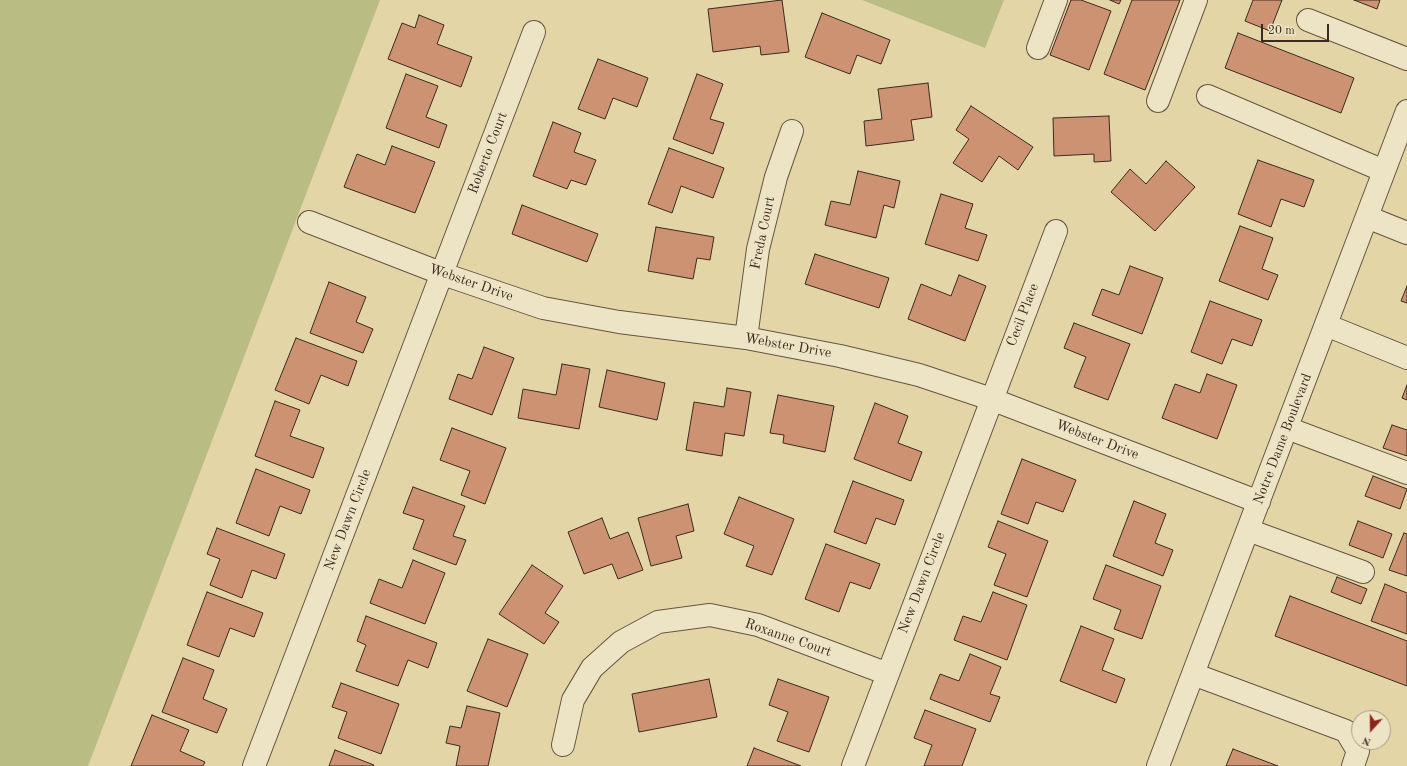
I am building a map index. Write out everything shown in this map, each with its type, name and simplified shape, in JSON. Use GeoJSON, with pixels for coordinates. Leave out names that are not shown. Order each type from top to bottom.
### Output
{"type":"FeatureCollection","features":[{"type":"Feature","properties":{"kind":"street"},"geometry":{"type":"LineString","coordinates":[[1038,48],[1056,0]]}},
{"type":"Feature","properties":{"kind":"street"},"geometry":{"type":"LineString","coordinates":[[1158,101],[1196,0]]}},
{"type":"Feature","properties":{"kind":"street"},"geometry":{"type":"LineString","coordinates":[[1308,20],[1407,59]]}},
{"type":"Feature","properties":{"kind":"street","name":"Roberto Court"},"geometry":{"type":"LineString","coordinates":[[443,274],[534,32]]}},
{"type":"Feature","properties":{"kind":"street"},"geometry":{"type":"LineString","coordinates":[[1208,96],[1384,171]]}},
{"type":"Feature","properties":{"kind":"street","name":"Notre Dame Boulevard"},"geometry":{"type":"LineString","coordinates":[[1158,766],[1407,111]]}},
{"type":"Feature","properties":{"kind":"street","name":"Freda Court"},"geometry":{"type":"LineString","coordinates":[[746,338],[758,249],[776,178],[792,131]]}},
{"type":"Feature","properties":{"kind":"street"},"geometry":{"type":"LineString","coordinates":[[1367,217],[1407,233]]}},
{"type":"Feature","properties":{"kind":"street","name":"Webster Drive"},"geometry":{"type":"LineString","coordinates":[[309,222],[443,274],[543,308],[620,322],[746,338],[840,356],[919,375],[991,400],[1259,502]]}},
{"type":"Feature","properties":{"kind":"street","name":"Cecil Place"},"geometry":{"type":"LineString","coordinates":[[991,400],[1056,231]]}},
{"type":"Feature","properties":{"kind":"street","name":"New Dawn Circle"},"geometry":{"type":"LineString","coordinates":[[254,766],[443,274]]}},
{"type":"Feature","properties":{"kind":"street"},"geometry":{"type":"LineString","coordinates":[[1326,325],[1407,358]]}},
{"type":"Feature","properties":{"kind":"street","name":"New Dawn Circle"},"geometry":{"type":"LineString","coordinates":[[853,766],[991,400]]}},
{"type":"Feature","properties":{"kind":"street"},"geometry":{"type":"LineString","coordinates":[[1286,428],[1407,473]]}},
{"type":"Feature","properties":{"kind":"street"},"geometry":{"type":"LineString","coordinates":[[1248,530],[1363,572]]}},
{"type":"Feature","properties":{"kind":"street","name":"Roxanne Court"},"geometry":{"type":"LineString","coordinates":[[563,745],[573,700],[592,668],[621,642],[658,622],[710,615],[758,625],[888,674]]}},
{"type":"Feature","properties":{"kind":"street"},"geometry":{"type":"LineString","coordinates":[[1193,674],[1346,731],[1358,751],[1353,766]]}},
{"type":"Feature","properties":{"kind":"green space"},"geometry":{"type":"Polygon","coordinates":[[[0,0],[380,0],[88,766],[0,766],[0,0]]]}},
{"type":"Feature","properties":{"kind":"green space"},"geometry":{"type":"Polygon","coordinates":[[[862,0],[1004,0],[985,48],[862,0]]]}},
{"type":"Feature","properties":{"kind":"building"},"geometry":{"type":"Polygon","coordinates":[[[782,0],[789,52],[761,55],[760,46],[713,52],[708,9],[782,0]]]}},
{"type":"Feature","properties":{"kind":"building"},"geometry":{"type":"Polygon","coordinates":[[[1071,0],[1081,0],[1111,11],[1089,70],[1050,55],[1071,0]]]}},
{"type":"Feature","properties":{"kind":"building"},"geometry":{"type":"Polygon","coordinates":[[[1110,0],[1121,0],[1119,4],[1110,0]]]}},
{"type":"Feature","properties":{"kind":"building"},"geometry":{"type":"Polygon","coordinates":[[[1132,0],[1180,0],[1145,90],[1104,74],[1132,0]]]}},
{"type":"Feature","properties":{"kind":"building"},"geometry":{"type":"Polygon","coordinates":[[[1253,0],[1282,0],[1270,31],[1245,21],[1253,0]]]}},
{"type":"Feature","properties":{"kind":"building"},"geometry":{"type":"Polygon","coordinates":[[[1354,0],[1380,0],[1377,9],[1354,0]]]}},
{"type":"Feature","properties":{"kind":"building"},"geometry":{"type":"Polygon","coordinates":[[[822,13],[890,40],[881,64],[857,55],[850,74],[805,57],[822,13]]]}},
{"type":"Feature","properties":{"kind":"building"},"geometry":{"type":"Polygon","coordinates":[[[419,15],[444,25],[437,44],[472,57],[461,87],[388,59],[402,23],[415,28],[419,15]]]}},
{"type":"Feature","properties":{"kind":"building"},"geometry":{"type":"Polygon","coordinates":[[[1238,33],[1354,78],[1341,113],[1225,68],[1238,33]]]}},
{"type":"Feature","properties":{"kind":"building"},"geometry":{"type":"Polygon","coordinates":[[[598,59],[648,78],[637,107],[613,98],[605,119],[578,109],[598,59]]]}},
{"type":"Feature","properties":{"kind":"building"},"geometry":{"type":"Polygon","coordinates":[[[406,74],[438,86],[426,117],[447,125],[439,148],[386,128],[406,74]]]}},
{"type":"Feature","properties":{"kind":"building"},"geometry":{"type":"Polygon","coordinates":[[[697,74],[723,84],[710,119],[724,123],[713,154],[673,139],[697,74]]]}},
{"type":"Feature","properties":{"kind":"building"},"geometry":{"type":"Polygon","coordinates":[[[928,83],[932,117],[911,120],[914,140],[866,146],[864,121],[882,119],[878,89],[928,83]]]}},
{"type":"Feature","properties":{"kind":"building"},"geometry":{"type":"Polygon","coordinates":[[[971,106],[1033,147],[1018,170],[999,156],[982,182],[953,163],[969,139],[956,130],[971,106]]]}},
{"type":"Feature","properties":{"kind":"building"},"geometry":{"type":"Polygon","coordinates":[[[1109,116],[1111,161],[1094,162],[1094,154],[1054,156],[1053,118],[1109,116]]]}},
{"type":"Feature","properties":{"kind":"building"},"geometry":{"type":"Polygon","coordinates":[[[553,122],[581,133],[574,152],[596,160],[586,185],[571,180],[567,189],[533,176],[553,122]]]}},
{"type":"Feature","properties":{"kind":"building"},"geometry":{"type":"Polygon","coordinates":[[[392,146],[435,162],[415,213],[344,187],[357,154],[385,165],[392,146]]]}},
{"type":"Feature","properties":{"kind":"building"},"geometry":{"type":"Polygon","coordinates":[[[669,148],[724,168],[713,198],[681,186],[672,213],[648,204],[669,148]]]}},
{"type":"Feature","properties":{"kind":"building"},"geometry":{"type":"Polygon","coordinates":[[[1258,160],[1314,180],[1304,207],[1281,199],[1271,227],[1238,214],[1258,160]]]}},
{"type":"Feature","properties":{"kind":"building"},"geometry":{"type":"Polygon","coordinates":[[[1166,161],[1195,187],[1155,231],[1111,192],[1130,169],[1146,184],[1166,161]]]}},
{"type":"Feature","properties":{"kind":"building"},"geometry":{"type":"Polygon","coordinates":[[[858,171],[900,181],[894,208],[884,205],[876,238],[825,225],[831,201],[850,205],[858,171]]]}},
{"type":"Feature","properties":{"kind":"building"},"geometry":{"type":"Polygon","coordinates":[[[941,194],[973,204],[965,228],[987,235],[978,261],[925,244],[941,194]]]}},
{"type":"Feature","properties":{"kind":"building"},"geometry":{"type":"Polygon","coordinates":[[[522,205],[598,234],[587,262],[512,234],[522,205]]]}},
{"type":"Feature","properties":{"kind":"building"},"geometry":{"type":"Polygon","coordinates":[[[1240,226],[1273,238],[1262,269],[1278,275],[1268,300],[1219,281],[1240,226]]]}},
{"type":"Feature","properties":{"kind":"building"},"geometry":{"type":"Polygon","coordinates":[[[656,227],[714,237],[710,260],[697,258],[693,279],[648,271],[656,227]]]}},
{"type":"Feature","properties":{"kind":"building"},"geometry":{"type":"Polygon","coordinates":[[[815,254],[889,278],[879,308],[805,284],[815,254]]]}},
{"type":"Feature","properties":{"kind":"building"},"geometry":{"type":"Polygon","coordinates":[[[1130,266],[1163,278],[1142,334],[1092,315],[1102,289],[1119,295],[1130,266]]]}},
{"type":"Feature","properties":{"kind":"building"},"geometry":{"type":"Polygon","coordinates":[[[959,275],[986,286],[965,341],[908,319],[921,284],[951,296],[959,275]]]}},
{"type":"Feature","properties":{"kind":"building"},"geometry":{"type":"Polygon","coordinates":[[[329,282],[366,297],[356,322],[373,329],[363,353],[310,333],[329,282]]]}},
{"type":"Feature","properties":{"kind":"building"},"geometry":{"type":"Polygon","coordinates":[[[1407,286],[1407,303],[1401,301],[1407,286]]]}},
{"type":"Feature","properties":{"kind":"building"},"geometry":{"type":"Polygon","coordinates":[[[1210,301],[1262,320],[1252,346],[1232,339],[1222,364],[1191,352],[1210,301]]]}},
{"type":"Feature","properties":{"kind":"building"},"geometry":{"type":"Polygon","coordinates":[[[1074,323],[1130,344],[1108,400],[1074,387],[1086,357],[1064,348],[1074,323]]]}},
{"type":"Feature","properties":{"kind":"building"},"geometry":{"type":"Polygon","coordinates":[[[296,338],[357,361],[348,386],[321,375],[309,404],[275,390],[296,338]]]}},
{"type":"Feature","properties":{"kind":"building"},"geometry":{"type":"Polygon","coordinates":[[[484,347],[514,358],[492,415],[449,399],[458,374],[472,379],[484,347]]]}},
{"type":"Feature","properties":{"kind":"building"},"geometry":{"type":"Polygon","coordinates":[[[562,364],[590,369],[579,429],[518,418],[523,389],[556,395],[562,364]]]}},
{"type":"Feature","properties":{"kind":"building"},"geometry":{"type":"Polygon","coordinates":[[[607,370],[665,383],[657,420],[599,407],[607,370]]]}},
{"type":"Feature","properties":{"kind":"building"},"geometry":{"type":"Polygon","coordinates":[[[1207,374],[1237,385],[1217,439],[1162,418],[1175,384],[1200,393],[1207,374]]]}},
{"type":"Feature","properties":{"kind":"building"},"geometry":{"type":"Polygon","coordinates":[[[1407,385],[1407,400],[1402,398],[1407,385]]]}},
{"type":"Feature","properties":{"kind":"building"},"geometry":{"type":"Polygon","coordinates":[[[727,388],[751,392],[744,436],[725,433],[722,456],[686,450],[694,402],[724,407],[727,388]]]}},
{"type":"Feature","properties":{"kind":"building"},"geometry":{"type":"Polygon","coordinates":[[[778,395],[834,406],[825,452],[783,443],[784,435],[770,433],[778,395]]]}},
{"type":"Feature","properties":{"kind":"building"},"geometry":{"type":"Polygon","coordinates":[[[275,401],[300,410],[290,436],[324,448],[313,478],[255,456],[275,401]]]}},
{"type":"Feature","properties":{"kind":"building"},"geometry":{"type":"Polygon","coordinates":[[[875,403],[908,416],[898,443],[922,452],[911,481],[854,459],[875,403]]]}},
{"type":"Feature","properties":{"kind":"building"},"geometry":{"type":"Polygon","coordinates":[[[1392,425],[1407,430],[1407,456],[1383,448],[1392,425]]]}},
{"type":"Feature","properties":{"kind":"building"},"geometry":{"type":"Polygon","coordinates":[[[452,428],[506,448],[485,504],[461,495],[470,471],[440,460],[452,428]]]}},
{"type":"Feature","properties":{"kind":"building"},"geometry":{"type":"Polygon","coordinates":[[[1022,459],[1076,480],[1063,512],[1036,502],[1028,524],[1001,514],[1022,459]]]}},
{"type":"Feature","properties":{"kind":"building"},"geometry":{"type":"Polygon","coordinates":[[[256,469],[310,490],[301,514],[280,506],[269,536],[236,523],[256,469]]]}},
{"type":"Feature","properties":{"kind":"building"},"geometry":{"type":"Polygon","coordinates":[[[1373,476],[1407,489],[1400,509],[1365,496],[1373,476]]]}},
{"type":"Feature","properties":{"kind":"building"},"geometry":{"type":"Polygon","coordinates":[[[853,481],[904,500],[895,525],[876,518],[866,544],[834,532],[853,481]]]}},
{"type":"Feature","properties":{"kind":"building"},"geometry":{"type":"Polygon","coordinates":[[[413,487],[465,506],[453,536],[466,540],[456,565],[413,549],[424,520],[403,513],[413,487]]]}},
{"type":"Feature","properties":{"kind":"building"},"geometry":{"type":"Polygon","coordinates":[[[739,497],[794,519],[772,575],[746,566],[754,546],[724,534],[739,497]]]}},
{"type":"Feature","properties":{"kind":"building"},"geometry":{"type":"Polygon","coordinates":[[[1134,501],[1166,514],[1155,543],[1173,550],[1163,576],[1113,556],[1134,501]]]}},
{"type":"Feature","properties":{"kind":"building"},"geometry":{"type":"Polygon","coordinates":[[[688,504],[694,531],[676,536],[682,558],[651,566],[638,518],[688,504]]]}},
{"type":"Feature","properties":{"kind":"building"},"geometry":{"type":"Polygon","coordinates":[[[602,518],[610,539],[628,532],[643,570],[618,579],[612,564],[584,574],[568,532],[602,518]]]}},
{"type":"Feature","properties":{"kind":"building"},"geometry":{"type":"Polygon","coordinates":[[[998,521],[1048,541],[1027,597],[994,585],[1006,554],[988,547],[998,521]]]}},
{"type":"Feature","properties":{"kind":"building"},"geometry":{"type":"Polygon","coordinates":[[[1358,521],[1392,534],[1383,558],[1349,545],[1358,521]]]}},
{"type":"Feature","properties":{"kind":"building"},"geometry":{"type":"Polygon","coordinates":[[[217,528],[285,554],[276,579],[252,570],[242,598],[210,585],[220,559],[207,554],[217,528]]]}},
{"type":"Feature","properties":{"kind":"building"},"geometry":{"type":"Polygon","coordinates":[[[1404,533],[1407,534],[1407,576],[1389,570],[1404,533]]]}},
{"type":"Feature","properties":{"kind":"building"},"geometry":{"type":"Polygon","coordinates":[[[826,544],[880,564],[870,589],[850,582],[839,612],[805,599],[826,544]]]}},
{"type":"Feature","properties":{"kind":"building"},"geometry":{"type":"Polygon","coordinates":[[[413,560],[445,573],[425,624],[370,603],[379,579],[402,588],[413,560]]]}},
{"type":"Feature","properties":{"kind":"building"},"geometry":{"type":"Polygon","coordinates":[[[532,565],[563,586],[545,613],[559,622],[544,644],[499,614],[532,565]]]}},
{"type":"Feature","properties":{"kind":"building"},"geometry":{"type":"Polygon","coordinates":[[[1106,565],[1161,586],[1142,639],[1114,629],[1121,610],[1093,599],[1106,565]]]}},
{"type":"Feature","properties":{"kind":"building"},"geometry":{"type":"Polygon","coordinates":[[[1337,577],[1367,589],[1361,604],[1331,592],[1337,577]]]}},
{"type":"Feature","properties":{"kind":"building"},"geometry":{"type":"Polygon","coordinates":[[[1385,584],[1407,593],[1407,634],[1371,621],[1385,584]]]}},
{"type":"Feature","properties":{"kind":"building"},"geometry":{"type":"Polygon","coordinates":[[[207,592],[263,613],[254,637],[230,628],[219,657],[187,645],[207,592]]]}},
{"type":"Feature","properties":{"kind":"building"},"geometry":{"type":"Polygon","coordinates":[[[993,592],[1027,605],[1007,660],[954,640],[963,616],[981,622],[993,592]]]}},
{"type":"Feature","properties":{"kind":"building"},"geometry":{"type":"Polygon","coordinates":[[[1290,596],[1407,641],[1407,686],[1275,636],[1290,596]]]}},
{"type":"Feature","properties":{"kind":"building"},"geometry":{"type":"Polygon","coordinates":[[[366,616],[437,643],[428,668],[408,660],[398,686],[356,671],[366,645],[357,641],[366,616]]]}},
{"type":"Feature","properties":{"kind":"building"},"geometry":{"type":"Polygon","coordinates":[[[1081,626],[1114,639],[1102,670],[1125,679],[1116,703],[1060,681],[1081,626]]]}},
{"type":"Feature","properties":{"kind":"building"},"geometry":{"type":"Polygon","coordinates":[[[488,639],[528,654],[507,707],[467,691],[488,639]]]}},
{"type":"Feature","properties":{"kind":"building"},"geometry":{"type":"Polygon","coordinates":[[[970,654],[1001,667],[990,694],[1000,697],[990,722],[930,699],[940,674],[959,681],[970,654]]]}},
{"type":"Feature","properties":{"kind":"building"},"geometry":{"type":"Polygon","coordinates":[[[183,658],[214,670],[203,699],[227,709],[217,733],[162,712],[183,658]]]}},
{"type":"Feature","properties":{"kind":"building"},"geometry":{"type":"Polygon","coordinates":[[[709,679],[717,717],[639,732],[632,694],[709,679]]]}},
{"type":"Feature","properties":{"kind":"building"},"geometry":{"type":"Polygon","coordinates":[[[778,679],[829,697],[809,752],[777,741],[788,712],[769,705],[778,679]]]}},
{"type":"Feature","properties":{"kind":"building"},"geometry":{"type":"Polygon","coordinates":[[[341,683],[399,704],[381,754],[338,738],[347,712],[332,707],[341,683]]]}},
{"type":"Feature","properties":{"kind":"building"},"geometry":{"type":"Polygon","coordinates":[[[467,706],[500,713],[488,766],[456,766],[460,746],[446,743],[450,726],[461,728],[467,706]]]}},
{"type":"Feature","properties":{"kind":"building"},"geometry":{"type":"Polygon","coordinates":[[[925,710],[976,729],[962,766],[924,766],[932,745],[914,738],[925,710]]]}},
{"type":"Feature","properties":{"kind":"building"},"geometry":{"type":"Polygon","coordinates":[[[152,715],[189,730],[180,751],[205,762],[203,766],[131,766],[152,715]]]}},
{"type":"Feature","properties":{"kind":"building"},"geometry":{"type":"Polygon","coordinates":[[[754,748],[801,766],[747,766],[754,748]]]}},
{"type":"Feature","properties":{"kind":"building"},"geometry":{"type":"Polygon","coordinates":[[[1233,749],[1278,766],[1226,766],[1233,749]]]}},
{"type":"Feature","properties":{"kind":"building"},"geometry":{"type":"Polygon","coordinates":[[[335,750],[374,765],[329,766],[335,750]]]}}]}
